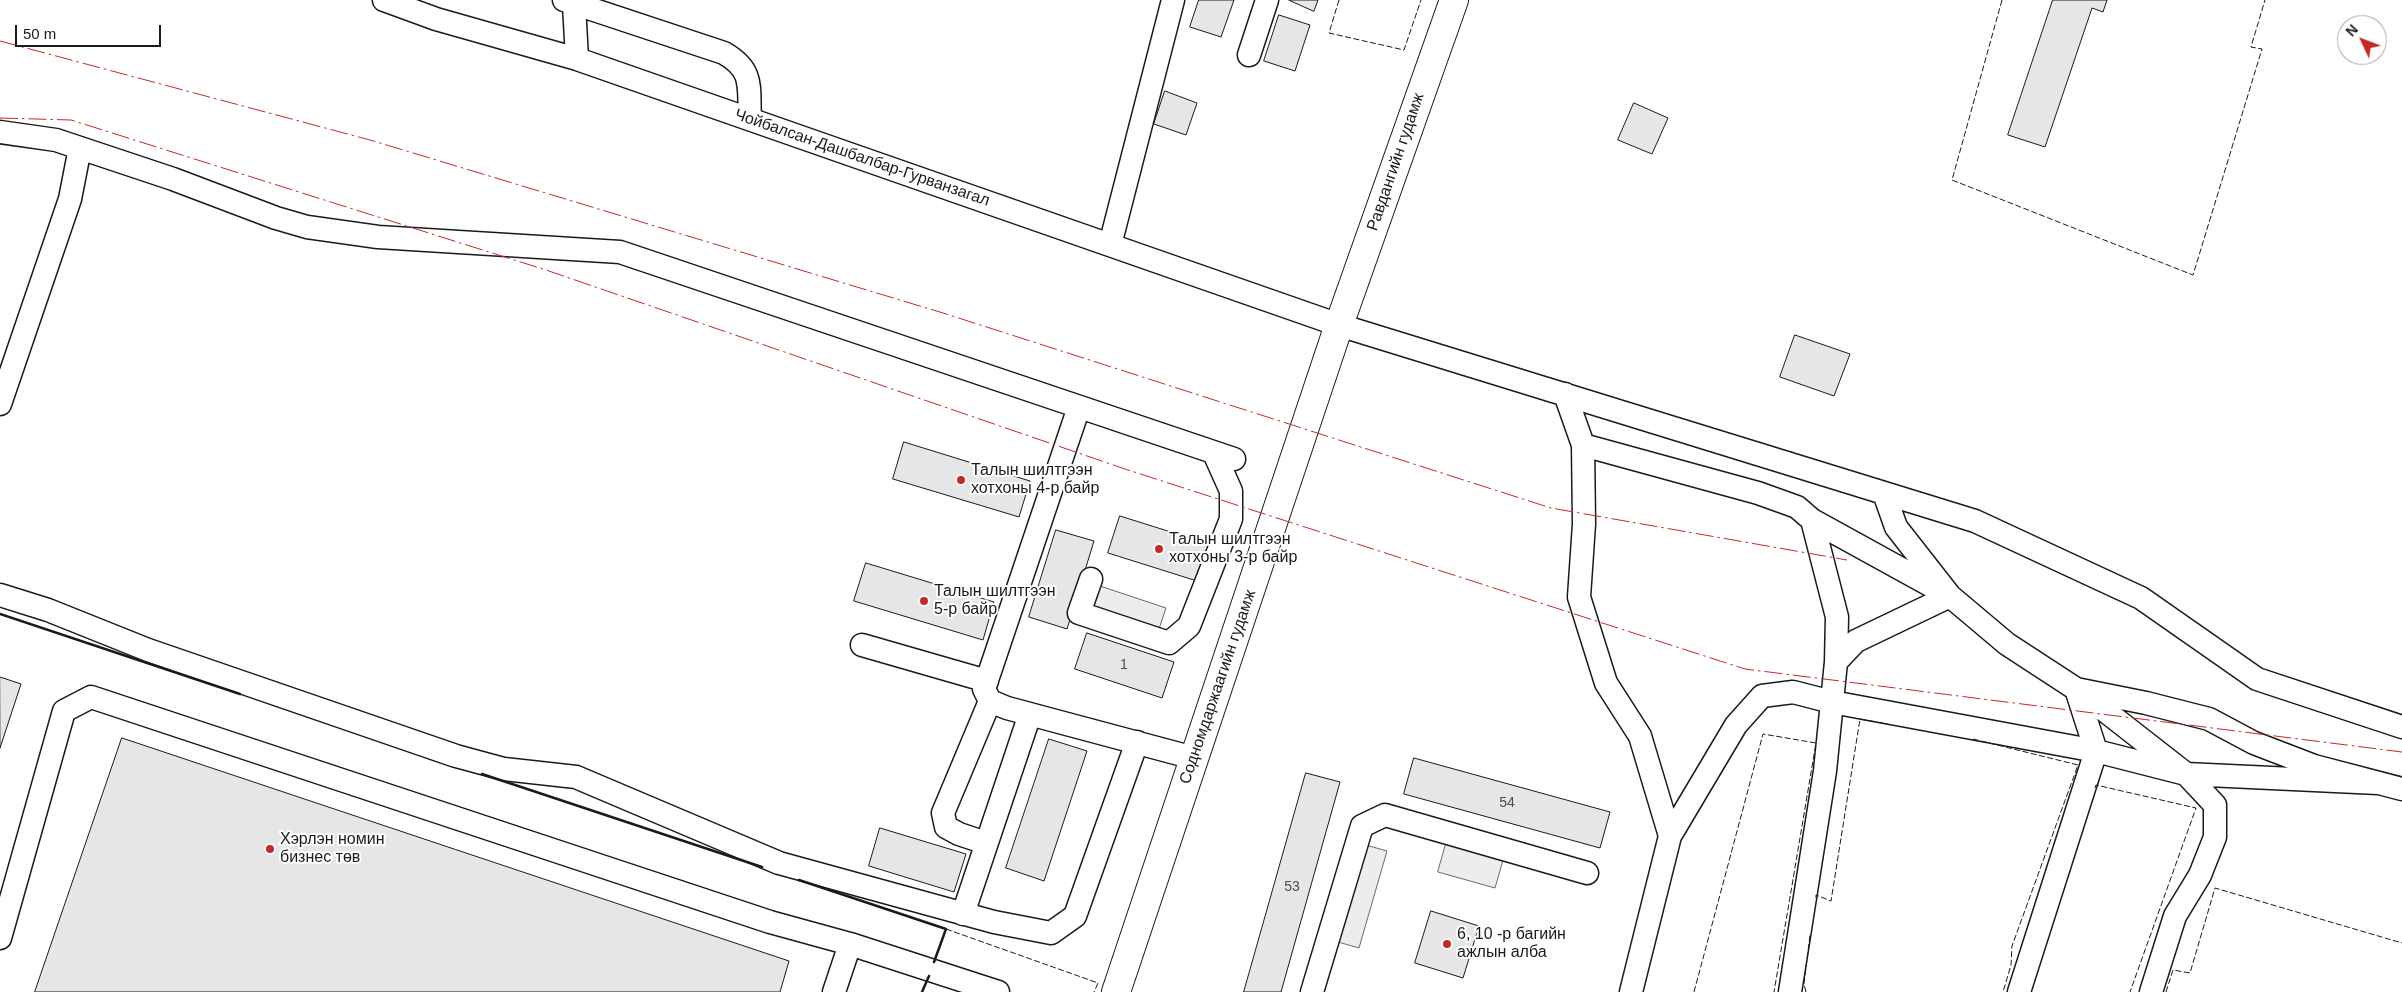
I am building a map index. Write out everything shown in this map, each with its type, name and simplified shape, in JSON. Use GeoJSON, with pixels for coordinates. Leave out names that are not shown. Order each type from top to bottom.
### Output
{"type":"FeatureCollection","features":[{"type":"Feature","properties":{"kind":"main road","name":"Равдангийн гудамж"},"geometry":{"type":"LineString","coordinates":[[1339,325],[1454,0]]}},
{"type":"Feature","properties":{"kind":"main road","name":"Содномдаржаагийн гудамж"},"geometry":{"type":"LineString","coordinates":[[1116,992],[1339,325]]}},
{"type":"Feature","properties":{"kind":"street","name":"Чойбалсан-Дашбалбар-Гурванзагал"},"geometry":{"type":"LineString","coordinates":[[384,0],[436,19],[578,59],[1339,325],[1975,520],[2141,598],[2257,678],[2402,727]]}},
{"type":"Feature","properties":{"kind":"street"},"geometry":{"type":"LineString","coordinates":[[1110,245],[1173,0]]}},
{"type":"Feature","properties":{"kind":"street"},"geometry":{"type":"LineString","coordinates":[[1249,55],[1266,0]]}},
{"type":"Feature","properties":{"kind":"street"},"geometry":{"type":"LineString","coordinates":[[578,59],[570,1],[724,53],[739,62],[748,76],[750,119]]}},
{"type":"Feature","properties":{"kind":"street"},"geometry":{"type":"LineString","coordinates":[[0,132],[56,140],[173,179],[251,210],[308,227],[378,236],[620,252],[1224,456],[1231,491],[1231,519],[1189,626],[1169,643],[1079,613],[1091,579]]}},
{"type":"Feature","properties":{"kind":"street"},"geometry":{"type":"LineString","coordinates":[[0,404],[70,199],[80,148]]}},
{"type":"Feature","properties":{"kind":"street"},"geometry":{"type":"LineString","coordinates":[[1565,394],[1583,445],[1584,524],[1579,597],[1606,683],[1640,736],[1670,836]]}},
{"type":"Feature","properties":{"kind":"street"},"geometry":{"type":"LineString","coordinates":[[986,843],[959,834],[946,827],[944,813],[988,691],[1079,407]]}},
{"type":"Feature","properties":{"kind":"street"},"geometry":{"type":"LineString","coordinates":[[1583,445],[1758,493],[1797,508],[1812,520],[1950,596],[2007,644],[2076,689],[2186,774],[2215,805],[2215,837],[2200,875],[2175,916],[2151,992]]}},
{"type":"Feature","properties":{"kind":"street"},"geometry":{"type":"LineString","coordinates":[[1884,493],[1896,527],[1950,596]]}},
{"type":"Feature","properties":{"kind":"street"},"geometry":{"type":"LineString","coordinates":[[1790,992],[1825,771],[1836,662],[1837,617],[1812,520]]}},
{"type":"Feature","properties":{"kind":"street"},"geometry":{"type":"LineString","coordinates":[[0,595],[48,610],[148,650],[456,756],[504,769],[576,777],[779,863],[994,922],[1051,933],[1075,916],[1137,742]]}},
{"type":"Feature","properties":{"kind":"street"},"geometry":{"type":"LineString","coordinates":[[1836,662],[1856,641],[1950,596]]}},
{"type":"Feature","properties":{"kind":"street"},"geometry":{"type":"LineString","coordinates":[[862,645],[988,691],[1030,714],[1194,758]]}},
{"type":"Feature","properties":{"kind":"street"},"geometry":{"type":"LineString","coordinates":[[2019,992],[2096,751],[2076,689]]}},
{"type":"Feature","properties":{"kind":"street"},"geometry":{"type":"LineString","coordinates":[[2076,689],[2146,703],[2209,719],[2254,743],[2314,766],[2402,789]]}},
{"type":"Feature","properties":{"kind":"street"},"geometry":{"type":"LineString","coordinates":[[1630,992],[1670,836],[1736,725],[1762,696],[1793,692],[1832,702],[2096,751],[2186,774],[2378,782]]}},
{"type":"Feature","properties":{"kind":"street"},"geometry":{"type":"LineString","coordinates":[[0,938],[64,711],[91,697],[770,922],[850,944],[998,992]]}},
{"type":"Feature","properties":{"kind":"street"},"geometry":{"type":"LineString","coordinates":[[963,914],[1030,714]]}},
{"type":"Feature","properties":{"kind":"street"},"geometry":{"type":"LineString","coordinates":[[1312,992],[1362,826],[1385,815],[1586,873]]}},
{"type":"Feature","properties":{"kind":"street"},"geometry":{"type":"LineString","coordinates":[[834,992],[850,944]]}},
{"type":"Feature","properties":{"kind":"shaded area"},"geometry":{"type":"Polygon","coordinates":[[[1097,585],[1166,608],[1158,632],[1089,609],[1097,585]]]}},
{"type":"Feature","properties":{"kind":"shaded area"},"geometry":{"type":"Polygon","coordinates":[[[1446,844],[1503,860],[1495,888],[1438,872],[1446,844]]]}},
{"type":"Feature","properties":{"kind":"shaded area"},"geometry":{"type":"Polygon","coordinates":[[[1366,845],[1387,851],[1359,948],[1338,942],[1366,845]]]}},
{"type":"Feature","properties":{"kind":"building"},"geometry":{"type":"Polygon","coordinates":[[[1199,0],[1234,0],[1221,37],[1190,27],[1199,0]]]}},
{"type":"Feature","properties":{"kind":"building"},"geometry":{"type":"Polygon","coordinates":[[[1289,0],[1318,0],[1314,11],[1289,0]]]}},
{"type":"Feature","properties":{"kind":"building"},"geometry":{"type":"Polygon","coordinates":[[[2053,0],[2107,0],[2103,12],[2092,8],[2045,147],[2008,135],[2053,0]]]}},
{"type":"Feature","properties":{"kind":"building"},"geometry":{"type":"Polygon","coordinates":[[[1279,15],[1310,25],[1295,71],[1264,61],[1279,15]]]}},
{"type":"Feature","properties":{"kind":"building"},"geometry":{"type":"Polygon","coordinates":[[[1165,91],[1197,103],[1186,135],[1154,124],[1165,91]]]}},
{"type":"Feature","properties":{"kind":"building"},"geometry":{"type":"Polygon","coordinates":[[[1634,103],[1668,118],[1652,154],[1618,140],[1634,103]]]}},
{"type":"Feature","properties":{"kind":"building"},"geometry":{"type":"Polygon","coordinates":[[[1795,335],[1850,354],[1834,396],[1780,377],[1795,335]]]}},
{"type":"Feature","properties":{"kind":"building","name":"Талын шилтгээн хотхоны 4-р байр"},"geometry":{"type":"Polygon","coordinates":[[[904,442],[1030,481],[1019,517],[893,479],[904,442]]]}},
{"type":"Feature","properties":{"kind":"building","name":"Талын шилтгээн хотхоны 3-р байр"},"geometry":{"type":"Polygon","coordinates":[[[1120,516],[1209,544],[1197,581],[1108,553],[1120,516]]]}},
{"type":"Feature","properties":{"kind":"building"},"geometry":{"type":"Polygon","coordinates":[[[1056,530],[1094,541],[1067,629],[1029,617],[1056,530]]]}},
{"type":"Feature","properties":{"kind":"building","name":"Талын шилтгээн 5-р байр"},"geometry":{"type":"Polygon","coordinates":[[[866,563],[994,602],[983,640],[854,601],[866,563]]]}},
{"type":"Feature","properties":{"kind":"building"},"geometry":{"type":"Polygon","coordinates":[[[1087,633],[1174,662],[1162,698],[1075,669],[1087,633]]]}},
{"type":"Feature","properties":{"kind":"building"},"geometry":{"type":"Polygon","coordinates":[[[0,677],[21,684],[0,748],[0,677]]]}},
{"type":"Feature","properties":{"kind":"building","name":"Хэрлэн номин бизнес төв"},"geometry":{"type":"Polygon","coordinates":[[[122,738],[789,961],[780,992],[35,992],[122,738]]]}},
{"type":"Feature","properties":{"kind":"building"},"geometry":{"type":"Polygon","coordinates":[[[1049,739],[1087,751],[1044,881],[1006,868],[1049,739]]]}},
{"type":"Feature","properties":{"kind":"building"},"geometry":{"type":"Polygon","coordinates":[[[1414,758],[1610,812],[1600,848],[1404,794],[1414,758]]]}},
{"type":"Feature","properties":{"kind":"building"},"geometry":{"type":"Polygon","coordinates":[[[1306,773],[1340,782],[1281,992],[1244,992],[1306,773]]]}},
{"type":"Feature","properties":{"kind":"building"},"geometry":{"type":"Polygon","coordinates":[[[880,828],[966,854],[954,892],[869,866],[880,828]]]}},
{"type":"Feature","properties":{"kind":"building","name":"6, 10 -р багийн ажлын алба"},"geometry":{"type":"Polygon","coordinates":[[[1431,911],[1479,926],[1463,978],[1415,963],[1431,911]]]}},
{"type":"Feature","properties":{"kind":"fence"},"geometry":{"type":"LineString","coordinates":[[1339,0],[1329,33],[1404,50],[1421,0]]}},
{"type":"Feature","properties":{"kind":"fence"},"geometry":{"type":"LineString","coordinates":[[2002,0],[1952,180],[2193,275],[2262,49],[2251,47],[2265,0]]}},
{"type":"Feature","properties":{"kind":"fence"},"geometry":{"type":"LineString","coordinates":[[1816,898],[1816,895],[1831,901],[1860,719],[1887,724]]}},
{"type":"Feature","properties":{"kind":"fence"},"geometry":{"type":"LineString","coordinates":[[1694,992],[1763,734],[1816,743],[1774,992]]}},
{"type":"Feature","properties":{"kind":"fence"},"geometry":{"type":"LineString","coordinates":[[1973,739],[2078,765],[2012,946],[2011,965],[2003,992]]}},
{"type":"Feature","properties":{"kind":"fence"},"geometry":{"type":"LineString","coordinates":[[2095,788],[2096,785],[2196,808],[2130,992]]}},
{"type":"Feature","properties":{"kind":"fence"},"geometry":{"type":"LineString","coordinates":[[2166,992],[2173,970],[2190,973],[2215,888],[2402,943]]}},
{"type":"Feature","properties":{"kind":"fence"},"geometry":{"type":"LineString","coordinates":[[946,929],[1098,983],[1094,992]]}},
{"type":"Feature","properties":{"kind":"fence"},"geometry":{"type":"LineString","coordinates":[[1806,992],[1804,984],[1810,935]]}},
{"type":"Feature","properties":{"kind":"wall"},"geometry":{"type":"LineString","coordinates":[[0,614],[240,694]]}},
{"type":"Feature","properties":{"kind":"wall"},"geometry":{"type":"LineString","coordinates":[[482,774],[762,867]]}},
{"type":"Feature","properties":{"kind":"wall"},"geometry":{"type":"LineString","coordinates":[[799,880],[946,929],[934,962]]}},
{"type":"Feature","properties":{"kind":"wall"},"geometry":{"type":"LineString","coordinates":[[922,992],[929,976]]}},
{"type":"Feature","properties":{"kind":"power"},"geometry":{"type":"LineString","coordinates":[[0,41],[370,140],[943,313],[1551,508],[1847,560]]}},
{"type":"Feature","properties":{"kind":"power"},"geometry":{"type":"LineString","coordinates":[[0,118],[71,120],[546,270],[1125,469],[1745,669],[2402,752]]}},
{"type":"Feature","properties":{"kind":"place","name":"Талын шилтгээн хотхоны 4-р байр"},"geometry":{"type":"Point","coordinates":[961,480]}},
{"type":"Feature","properties":{"kind":"place","name":"Талын шилтгээн хотхоны 3-р байр"},"geometry":{"type":"Point","coordinates":[1159,549]}},
{"type":"Feature","properties":{"kind":"place","name":"Талын шилтгээн 5-р байр"},"geometry":{"type":"Point","coordinates":[924,601]}},
{"type":"Feature","properties":{"kind":"place","name":"Хэрлэн номин бизнес төв"},"geometry":{"type":"Point","coordinates":[270,849]}},
{"type":"Feature","properties":{"kind":"place","name":"6, 10 -р багийн ажлын алба"},"geometry":{"type":"Point","coordinates":[1447,944]}}]}
